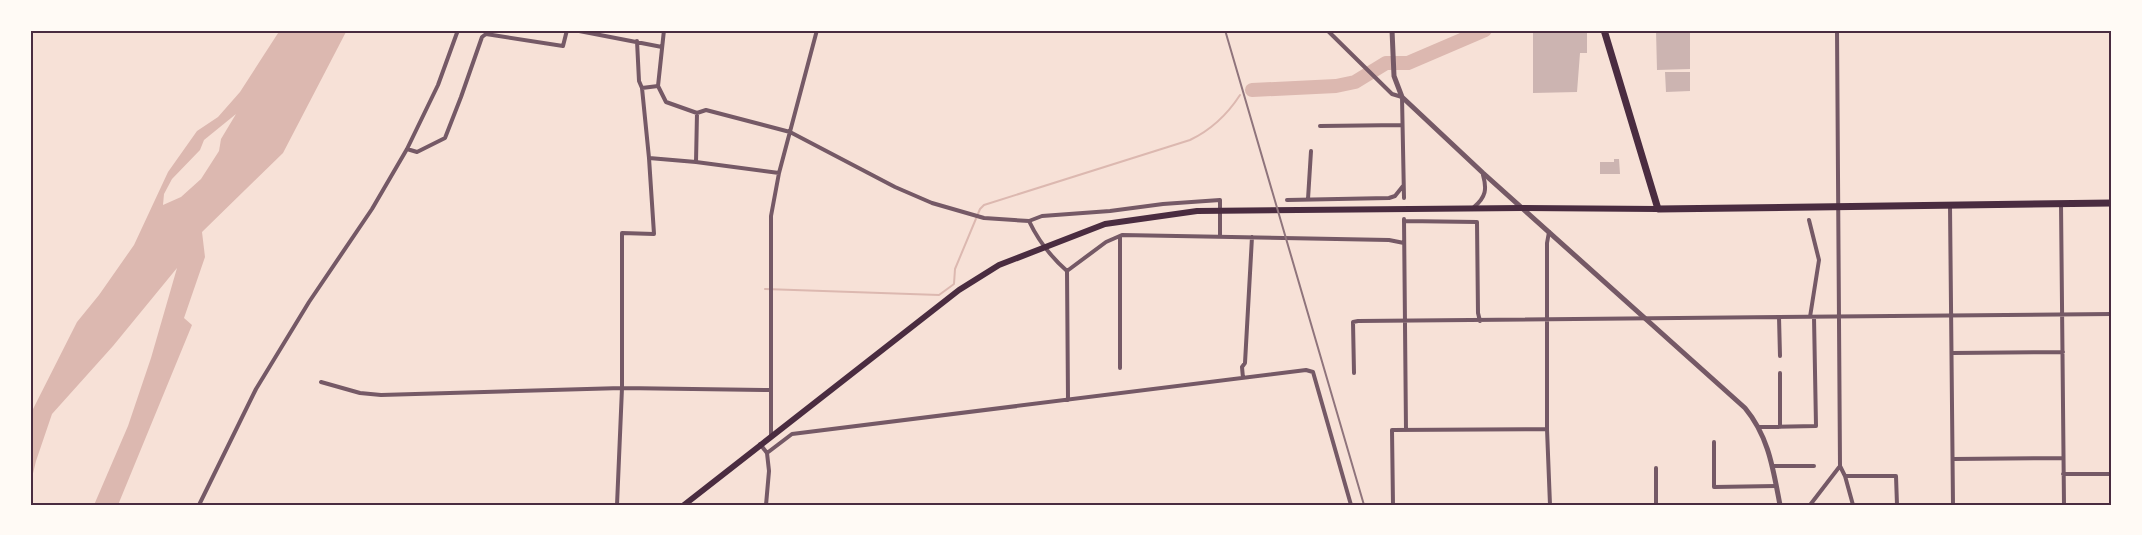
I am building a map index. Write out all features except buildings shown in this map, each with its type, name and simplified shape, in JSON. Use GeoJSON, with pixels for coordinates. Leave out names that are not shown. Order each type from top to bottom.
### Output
{"type":"FeatureCollection","features":[{"type":"Feature","properties":{"kind":"main road"},"geometry":{"type":"LineString","coordinates":[[1604,30],[1658,209]]}},
{"type":"Feature","properties":{"kind":"main road"},"geometry":{"type":"LineString","coordinates":[[684,505],[959,290],[999,265],[1105,224],[1197,211],[1658,209],[2112,203]]}},
{"type":"Feature","properties":{"kind":"street"},"geometry":{"type":"LineString","coordinates":[[199,505],[256,389],[309,302],[372,209],[407,149],[438,86],[458,30]]}},
{"type":"Feature","properties":{"kind":"street"},"geometry":{"type":"LineString","coordinates":[[407,149],[417,152],[445,138],[482,37],[486,34],[562,46],[567,30]]}},
{"type":"Feature","properties":{"kind":"street"},"geometry":{"type":"LineString","coordinates":[[574,30],[662,47]]}},
{"type":"Feature","properties":{"kind":"street"},"geometry":{"type":"LineString","coordinates":[[664,30],[658,86],[666,102],[697,113],[706,111],[790,132],[895,187],[932,202],[980,217],[1029,220],[1042,216],[1220,200],[1220,236]]}},
{"type":"Feature","properties":{"kind":"street"},"geometry":{"type":"LineString","coordinates":[[771,436],[771,216],[779,173],[817,30]]}},
{"type":"Feature","properties":{"kind":"street"},"geometry":{"type":"LineString","coordinates":[[1327,30],[1392,94],[1402,97],[1483,173],[1745,408],[1765,439],[1773,466],[1780,505]]}},
{"type":"Feature","properties":{"kind":"street"},"geometry":{"type":"LineString","coordinates":[[1392,30],[1392,69],[1402,97],[1404,198]]}},
{"type":"Feature","properties":{"kind":"street"},"geometry":{"type":"LineString","coordinates":[[1838,30],[1840,466],[1845,476],[1852,505]]}},
{"type":"Feature","properties":{"kind":"street"},"geometry":{"type":"LineString","coordinates":[[617,505],[622,388],[622,233],[654,234],[637,41]]}},
{"type":"Feature","properties":{"kind":"street"},"geometry":{"type":"LineString","coordinates":[[642,88],[658,86]]}},
{"type":"Feature","properties":{"kind":"street"},"geometry":{"type":"LineString","coordinates":[[696,162],[697,113]]}},
{"type":"Feature","properties":{"kind":"street"},"geometry":{"type":"LineString","coordinates":[[1320,126],[1402,125]]}},
{"type":"Feature","properties":{"kind":"street"},"geometry":{"type":"LineString","coordinates":[[1308,199],[1311,151]]}},
{"type":"Feature","properties":{"kind":"street"},"geometry":{"type":"LineString","coordinates":[[649,158],[779,173]]}},
{"type":"Feature","properties":{"kind":"street"},"geometry":{"type":"LineString","coordinates":[[1471,210],[1486,193],[1483,173]]}},
{"type":"Feature","properties":{"kind":"street"},"geometry":{"type":"LineString","coordinates":[[1287,200],[1389,198],[1395,196],[1404,185]]}},
{"type":"Feature","properties":{"kind":"street"},"geometry":{"type":"LineString","coordinates":[[2061,204],[2064,505]]}},
{"type":"Feature","properties":{"kind":"street"},"geometry":{"type":"LineString","coordinates":[[1950,205],[1953,505]]}},
{"type":"Feature","properties":{"kind":"street"},"geometry":{"type":"LineString","coordinates":[[1029,220],[1036,236],[1055,261],[1067,272],[1068,400]]}},
{"type":"Feature","properties":{"kind":"street"},"geometry":{"type":"LineString","coordinates":[[1406,430],[1404,220],[1477,222],[1480,321]]}},
{"type":"Feature","properties":{"kind":"street"},"geometry":{"type":"LineString","coordinates":[[1759,427],[1816,426],[1812,317],[1819,260],[1809,220]]}},
{"type":"Feature","properties":{"kind":"street"},"geometry":{"type":"LineString","coordinates":[[1549,232],[1547,243],[1547,429],[1550,505]]}},
{"type":"Feature","properties":{"kind":"street"},"geometry":{"type":"LineString","coordinates":[[1067,272],[1094,250],[1120,236],[1142,234],[1389,240],[1404,243]]}},
{"type":"Feature","properties":{"kind":"street"},"geometry":{"type":"LineString","coordinates":[[1119,368],[1120,236]]}},
{"type":"Feature","properties":{"kind":"street"},"geometry":{"type":"LineString","coordinates":[[1243,378],[1251,237]]}},
{"type":"Feature","properties":{"kind":"street"},"geometry":{"type":"LineString","coordinates":[[1354,373],[1353,322],[2112,314]]}},
{"type":"Feature","properties":{"kind":"street"},"geometry":{"type":"LineString","coordinates":[[1779,317],[1780,356]]}},
{"type":"Feature","properties":{"kind":"street"},"geometry":{"type":"LineString","coordinates":[[1952,352],[2063,352]]}},
{"type":"Feature","properties":{"kind":"street"},"geometry":{"type":"LineString","coordinates":[[767,453],[792,434],[1306,370],[1313,372],[1350,505]]}},
{"type":"Feature","properties":{"kind":"street"},"geometry":{"type":"LineString","coordinates":[[1780,374],[1780,427]]}},
{"type":"Feature","properties":{"kind":"street"},"geometry":{"type":"LineString","coordinates":[[321,382],[360,393],[381,395],[622,388],[770,390]]}},
{"type":"Feature","properties":{"kind":"street"},"geometry":{"type":"LineString","coordinates":[[1394,505],[1392,430],[1547,429]]}},
{"type":"Feature","properties":{"kind":"street"},"geometry":{"type":"LineString","coordinates":[[1714,442],[1714,488],[1777,486]]}},
{"type":"Feature","properties":{"kind":"street"},"geometry":{"type":"LineString","coordinates":[[760,444],[767,453],[769,471],[766,505]]}},
{"type":"Feature","properties":{"kind":"street"},"geometry":{"type":"LineString","coordinates":[[1953,459],[2063,458]]}},
{"type":"Feature","properties":{"kind":"street"},"geometry":{"type":"LineString","coordinates":[[1773,466],[1815,466]]}},
{"type":"Feature","properties":{"kind":"street"},"geometry":{"type":"LineString","coordinates":[[1810,505],[1840,466]]}},
{"type":"Feature","properties":{"kind":"street"},"geometry":{"type":"LineString","coordinates":[[1656,468],[1656,505]]}},
{"type":"Feature","properties":{"kind":"street"},"geometry":{"type":"LineString","coordinates":[[2063,474],[2112,474]]}},
{"type":"Feature","properties":{"kind":"street"},"geometry":{"type":"LineString","coordinates":[[1845,476],[1896,476],[1897,505]]}},
{"type":"Feature","properties":{"kind":"shaded area"},"geometry":{"type":"Polygon","coordinates":[[[280,30],[347,30],[283,153],[202,232],[205,257],[184,318],[192,325],[118,505],[94,505],[128,426],[151,358],[177,268],[113,346],[52,414],[30,486],[30,415],[77,322],[134,245],[168,172],[197,131],[218,117],[240,92],[280,30]],[[236,114],[204,140],[200,150],[172,179],[164,194],[163,205],[181,197],[201,179],[219,151],[221,139],[236,114]]]}},
{"type":"Feature","properties":{"kind":"waterway"},"geometry":{"type":"LineString","coordinates":[[1252,90],[1336,86],[1355,82],[1386,63],[1408,63],[1485,30]]}},
{"type":"Feature","properties":{"kind":"waterway"},"geometry":{"type":"LineString","coordinates":[[765,289],[939,295],[954,284],[955,269],[980,209],[984,205],[1190,140],[1205,132],[1218,121],[1240,95]]}},
{"type":"Feature","properties":{"kind":"railway"},"geometry":{"type":"LineString","coordinates":[[1225,30],[1364,505]]}}]}
